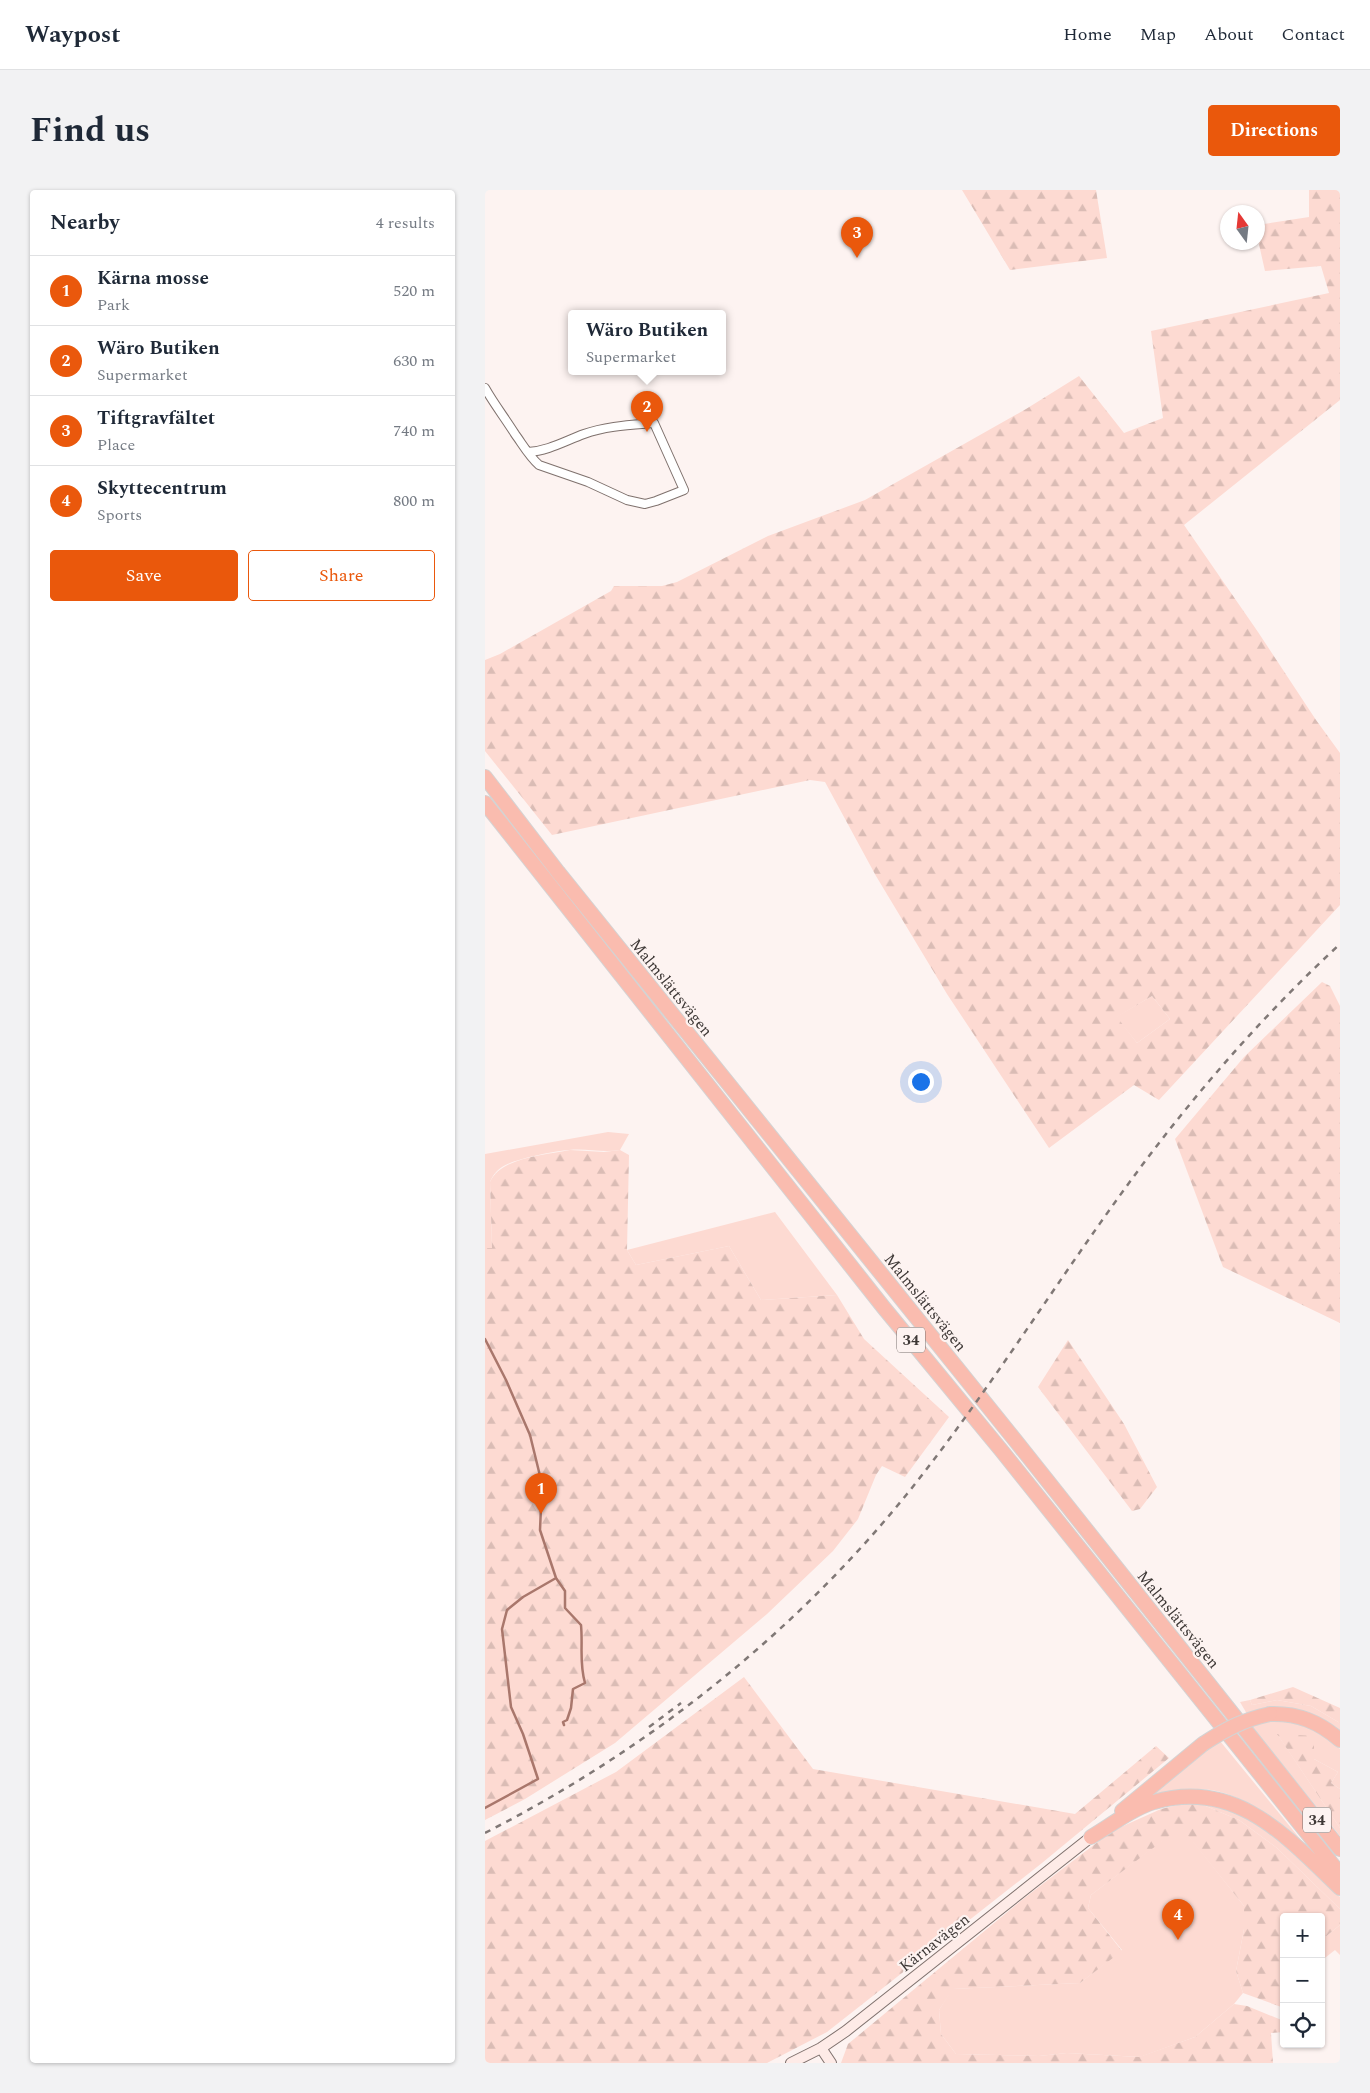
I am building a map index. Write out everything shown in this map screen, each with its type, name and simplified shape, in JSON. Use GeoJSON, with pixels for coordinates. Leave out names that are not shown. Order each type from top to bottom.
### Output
{"type":"FeatureCollection","features":[{"type":"Feature","properties":{"kind":"highway","name":"Malmslättsvägen"},"geometry":{"type":"LineString","coordinates":[[485,777],[558,872],[1003,1425],[1340,1849]]}},
{"type":"Feature","properties":{"kind":"highway","name":"Malmslättsvägen"},"geometry":{"type":"LineString","coordinates":[[485,803],[878,1300],[1001,1450],[1340,1874]]}},
{"type":"Feature","properties":{"kind":"highway"},"geometry":{"type":"LineString","coordinates":[[1091,1837],[1203,1744],[1227,1728],[1249,1719],[1270,1714],[1283,1714],[1310,1720],[1325,1728],[1340,1740]]}},
{"type":"Feature","properties":{"kind":"highway"},"geometry":{"type":"LineString","coordinates":[[1091,1837],[1153,1802],[1187,1796],[1219,1799],[1237,1805],[1272,1826],[1340,1888]]}},
{"type":"Feature","properties":{"kind":"street"},"geometry":{"type":"LineString","coordinates":[[485,388],[499,413],[528,452],[534,460],[546,468],[588,482],[627,500],[645,504],[656,502],[684,490],[654,423],[614,426],[585,434],[545,450],[528,452]]}},
{"type":"Feature","properties":{"kind":"street","name":"Kärnavägen"},"geometry":{"type":"LineString","coordinates":[[791,2063],[821,2048],[846,2031],[1091,1837]]}},
{"type":"Feature","properties":{"kind":"street"},"geometry":{"type":"LineString","coordinates":[[821,2048],[831,2063]]}},
{"type":"Feature","properties":{"kind":"green space"},"geometry":{"type":"Polygon","coordinates":[[[962,190],[1096,190],[1107,258],[1010,270],[962,190]]]}},
{"type":"Feature","properties":{"kind":"green space"},"geometry":{"type":"Polygon","coordinates":[[[1309,190],[1340,190],[1340,400],[1184,525],[1340,753],[1340,905],[1159,1100],[1134,1085],[1049,1148],[947,994],[876,876],[825,782],[810,780],[552,835],[485,751],[485,660],[500,654],[611,591],[614,586],[662,586],[677,582],[768,536],[865,500],[1026,409],[1079,376],[1124,433],[1163,418],[1151,331],[1329,293],[1321,266],[1265,271],[1260,250],[1265,250],[1265,224],[1309,217],[1309,190]],[[1152,996],[1117,1017],[1137,1043],[1170,1019],[1152,996]]]}},
{"type":"Feature","properties":{"kind":"green space"},"geometry":{"type":"Polygon","coordinates":[[[1322,982],[1330,986],[1340,1006],[1340,1323],[1223,1267],[1175,1139],[1244,1057],[1322,982]]]}},
{"type":"Feature","properties":{"kind":"green space"},"geometry":{"type":"Polygon","coordinates":[[[1152,996],[1170,1019],[1137,1043],[1116,1017],[1152,996]]]}},
{"type":"Feature","properties":{"kind":"green space"},"geometry":{"type":"Polygon","coordinates":[[[608,1132],[629,1134],[620,1150],[554,1152],[515,1161],[498,1170],[490,1182],[492,1248],[485,1248],[485,1154],[608,1132]]]}},
{"type":"Feature","properties":{"kind":"green space"},"geometry":{"type":"Polygon","coordinates":[[[570,1150],[604,1152],[620,1150],[629,1155],[627,1250],[636,1265],[729,1246],[761,1300],[837,1295],[864,1339],[949,1417],[905,1477],[882,1466],[876,1475],[858,1519],[833,1551],[767,1614],[615,1743],[525,1799],[485,1820],[485,1248],[492,1248],[490,1182],[504,1167],[514,1162],[525,1158],[570,1150]]]}},
{"type":"Feature","properties":{"kind":"green space"},"geometry":{"type":"Polygon","coordinates":[[[775,1212],[837,1295],[761,1300],[729,1246],[636,1265],[627,1250],[775,1212]]]}},
{"type":"Feature","properties":{"kind":"green space"},"geometry":{"type":"Polygon","coordinates":[[[1068,1340],[1124,1424],[1157,1487],[1140,1509],[1132,1511],[1038,1387],[1068,1340]]]}},
{"type":"Feature","properties":{"kind":"green space"},"geometry":{"type":"Polygon","coordinates":[[[744,1677],[813,1769],[1075,1814],[1156,1746],[1169,1758],[1042,1863],[827,2032],[767,2063],[485,2063],[485,1841],[616,1772],[744,1677]]]}},
{"type":"Feature","properties":{"kind":"green space"},"geometry":{"type":"Polygon","coordinates":[[[1293,1687],[1340,1708],[1340,1723],[1311,1706],[1277,1700],[1252,1705],[1250,1700],[1293,1687]]]}},
{"type":"Feature","properties":{"kind":"green space"},"geometry":{"type":"Polygon","coordinates":[[[1250,1700],[1252,1705],[1277,1700],[1311,1706],[1340,1723],[1340,1732],[1324,1720],[1304,1712],[1247,1714],[1240,1702],[1250,1700]]]}},
{"type":"Feature","properties":{"kind":"green space"},"geometry":{"type":"Polygon","coordinates":[[[1284,1719],[1310,1725],[1340,1749],[1340,1789],[1331,1783],[1338,1772],[1314,1759],[1278,1735],[1340,1828],[1340,1836],[1250,1724],[1284,1719]]]}},
{"type":"Feature","properties":{"kind":"green space"},"geometry":{"type":"Polygon","coordinates":[[[1277,1734],[1314,1736],[1314,1759],[1338,1772],[1331,1783],[1340,1789],[1340,1828],[1277,1734]]]}},
{"type":"Feature","properties":{"kind":"green space"},"geometry":{"type":"Polygon","coordinates":[[[1220,1741],[1310,1851],[1272,1819],[1244,1801],[1229,1795],[1213,1791],[1190,1789],[1170,1792],[1144,1801],[1220,1741]]]}},
{"type":"Feature","properties":{"kind":"green space"},"geometry":{"type":"Polygon","coordinates":[[[1194,1801],[1216,1805],[1237,1813],[1257,1823],[1275,1836],[1310,1865],[1340,1897],[1340,1909],[1277,1848],[1239,1820],[1194,1801]]]}},
{"type":"Feature","properties":{"kind":"green space"},"geometry":{"type":"Polygon","coordinates":[[[1194,1801],[1239,1820],[1277,1848],[1340,1909],[1340,1925],[1325,1937],[1325,1913],[1280,1913],[1280,2007],[1243,1993],[1236,1971],[1244,1929],[1244,1906],[1181,1827],[1091,1895],[1088,1908],[1122,1951],[1080,1983],[953,1989],[939,2010],[941,2034],[956,2054],[1039,2056],[1067,2053],[1139,2057],[1195,2037],[1234,2004],[1247,2006],[1280,2019],[1280,2032],[1271,2033],[1273,2063],[841,2063],[848,2044],[1023,1899],[1112,1831],[1161,1809],[1194,1801]]]}},
{"type":"Feature","properties":{"kind":"green space"},"geometry":{"type":"Polygon","coordinates":[[[1181,1826],[1244,1906],[1244,1929],[1236,1971],[1243,1993],[1234,2004],[1195,2037],[1140,2057],[1067,2053],[1039,2056],[956,2054],[941,2034],[939,2010],[952,1989],[1080,1983],[1122,1950],[1088,1908],[1091,1895],[1181,1826]]]}},
{"type":"Feature","properties":{"kind":"green space"},"geometry":{"type":"Polygon","coordinates":[[[1340,1925],[1340,1955],[1335,1950],[1325,1958],[1325,1937],[1340,1925]]]}},
{"type":"Feature","properties":{"kind":"waterway"},"geometry":{"type":"LineString","coordinates":[[485,1339],[506,1380],[530,1435],[542,1484],[540,1530],[556,1578],[565,1591],[565,1608],[581,1625],[583,1676],[585,1683],[573,1689],[571,1708],[567,1720],[563,1722],[564,1725]]}},
{"type":"Feature","properties":{"kind":"waterway"},"geometry":{"type":"LineString","coordinates":[[485,1808],[538,1779],[523,1734],[511,1707],[502,1629],[507,1610],[523,1597],[556,1578]]}},
{"type":"Feature","properties":{"kind":"railway"},"geometry":{"type":"LineString","coordinates":[[485,1833],[603,1765],[659,1727],[714,1686],[766,1642],[815,1595],[862,1546],[907,1494],[940,1451],[1003,1364],[1095,1230],[1159,1143],[1223,1065],[1268,1015],[1340,944]]}},
{"type":"Feature","properties":{"kind":"railway"},"geometry":{"type":"LineString","coordinates":[[649,1727],[681,1703]]}},
{"type":"Feature","properties":{"kind":"place","name":"Tiftgravfältet"},"geometry":{"type":"Point","coordinates":[857,258]}},
{"type":"Feature","properties":{"kind":"place","name":"Wäro Butiken"},"geometry":{"type":"Point","coordinates":[647,432]}},
{"type":"Feature","properties":{"kind":"place","name":"Kärna mosse"},"geometry":{"type":"Point","coordinates":[541,1514]}},
{"type":"Feature","properties":{"kind":"place","name":"Skyttecentrum"},"geometry":{"type":"Point","coordinates":[1178,1940]}}]}
